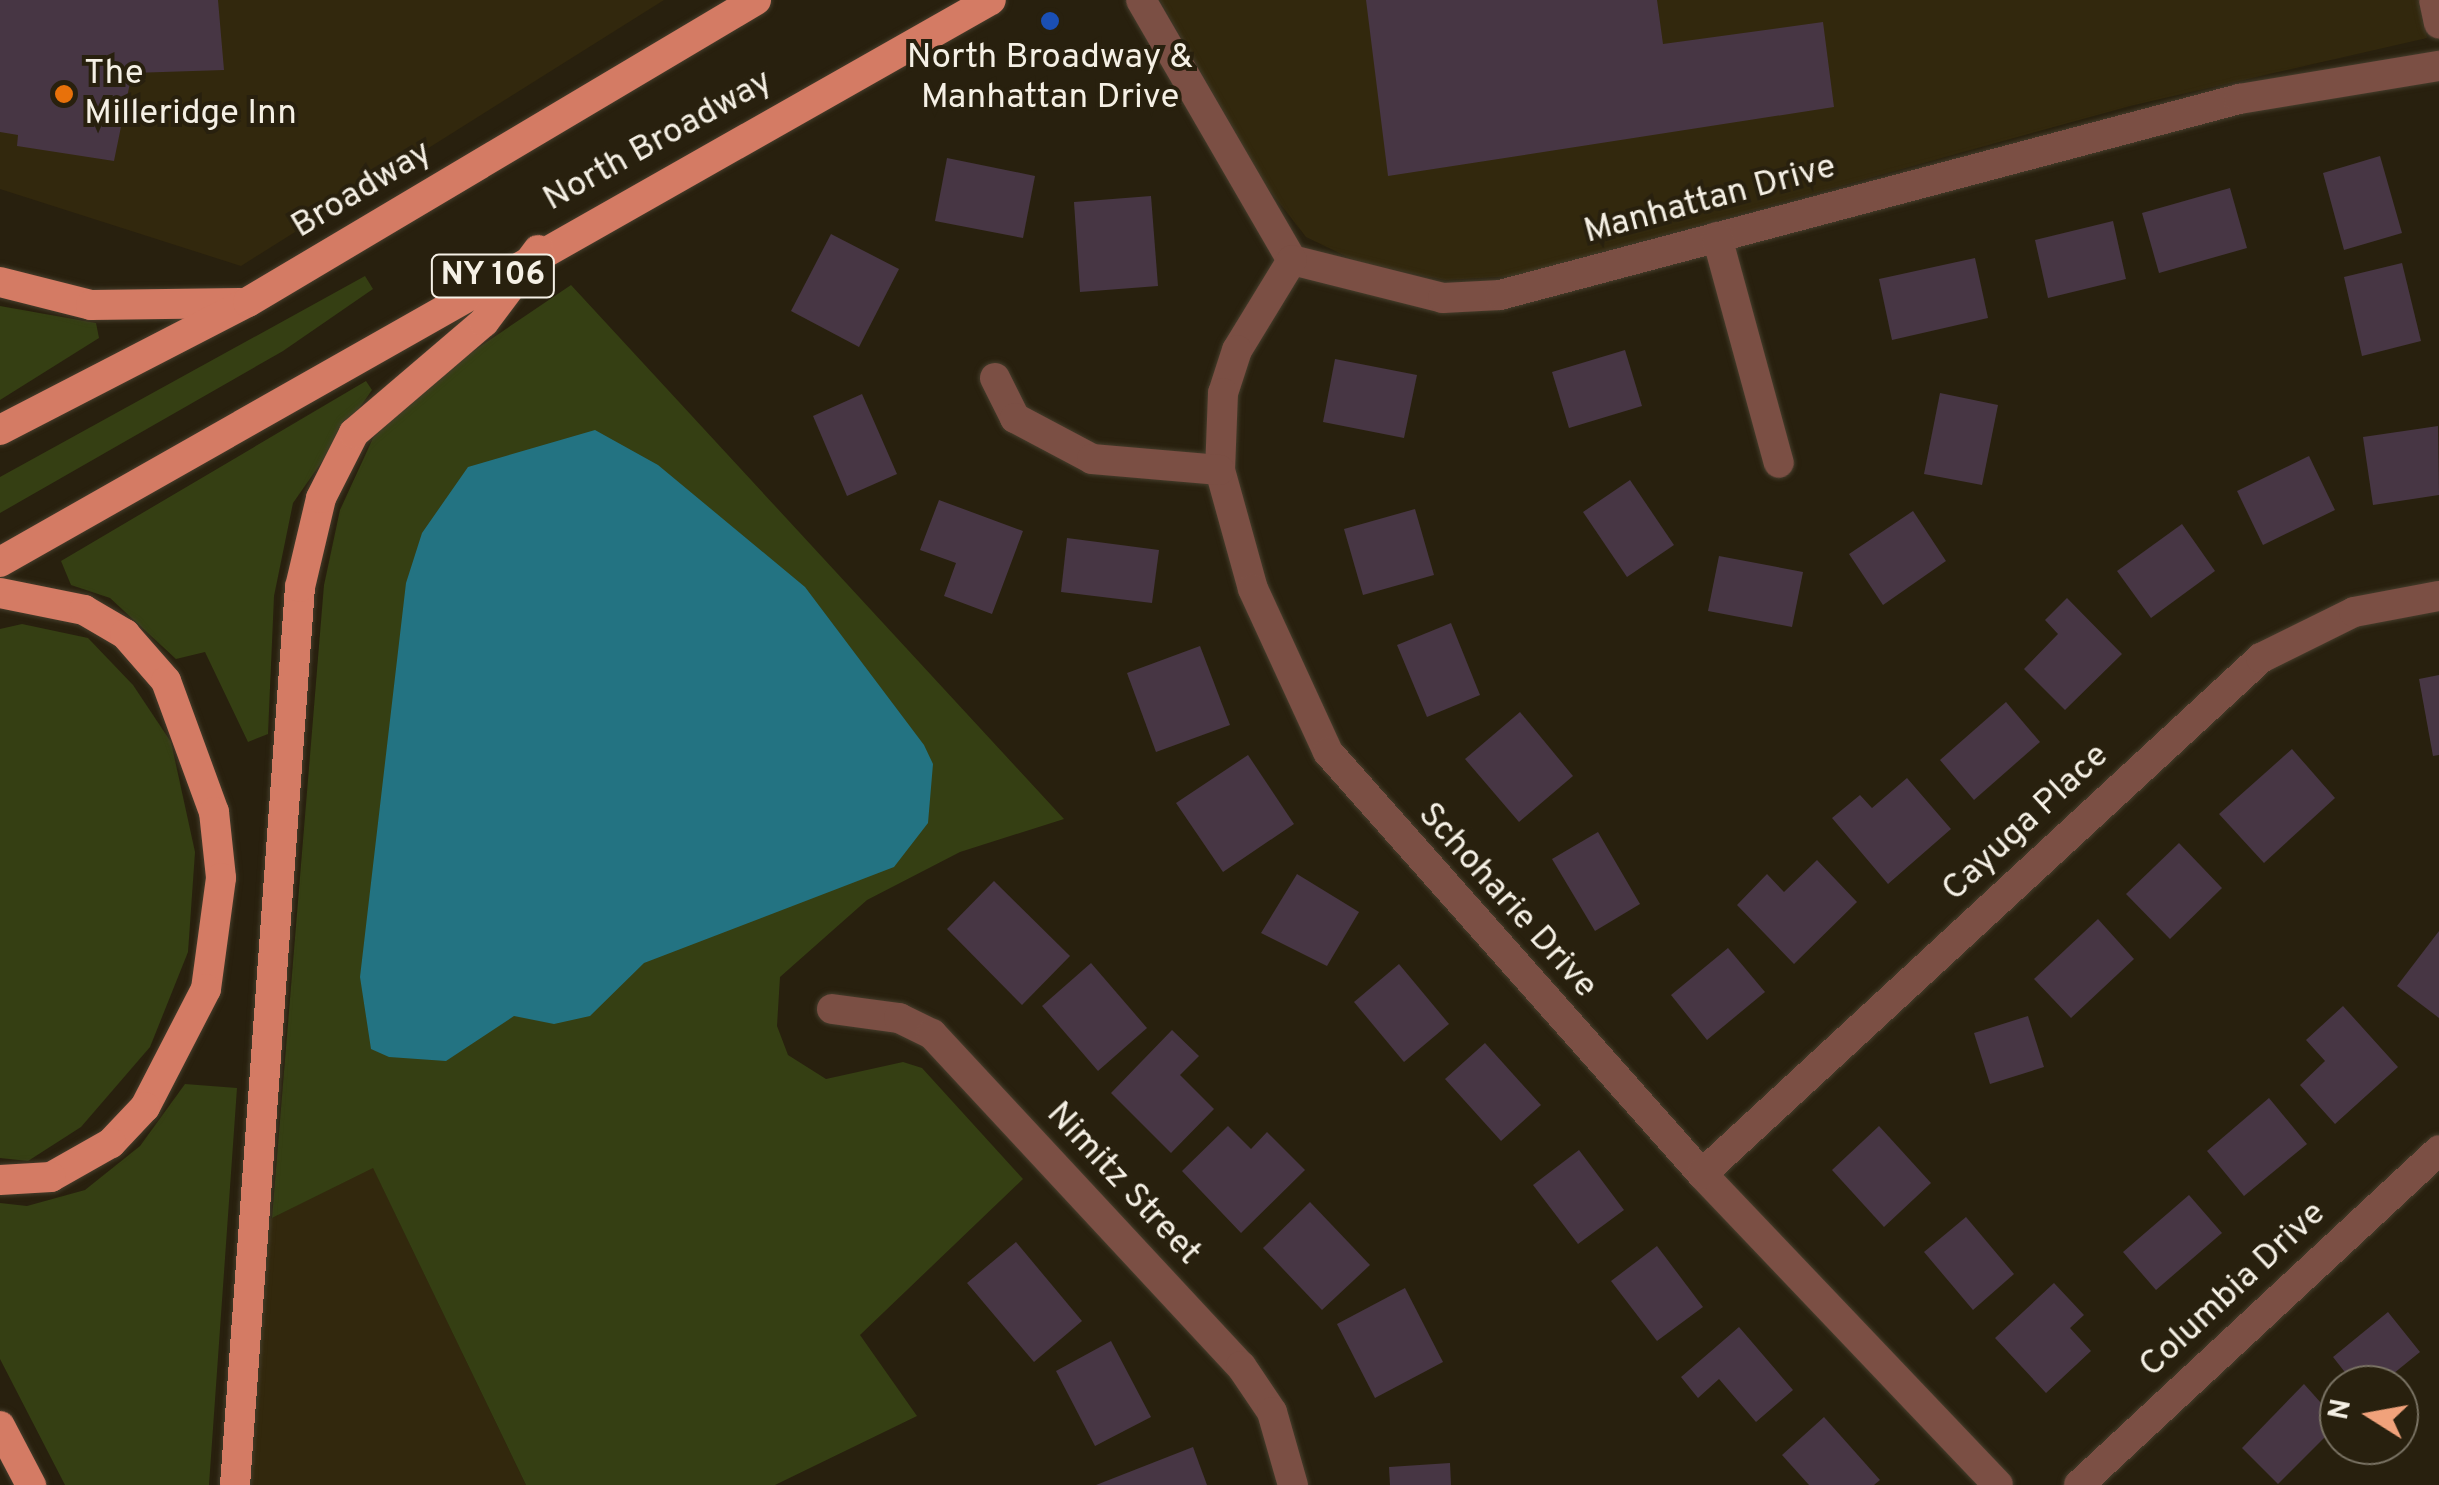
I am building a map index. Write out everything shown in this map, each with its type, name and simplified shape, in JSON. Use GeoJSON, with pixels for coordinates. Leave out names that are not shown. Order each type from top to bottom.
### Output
{"type":"FeatureCollection","features":[{"type":"Feature","properties":{"kind":"main road","name":"Broadway"},"geometry":{"type":"LineString","coordinates":[[0,430],[248,302],[756,0]]}},
{"type":"Feature","properties":{"kind":"main road","name":"North Broadway"},"geometry":{"type":"LineString","coordinates":[[0,562],[538,250],[991,0]]}},
{"type":"Feature","properties":{"kind":"main road"},"geometry":{"type":"LineString","coordinates":[[235,1485],[300,587],[322,498],[354,433],[484,322],[538,250]]}},
{"type":"Feature","properties":{"kind":"main road"},"geometry":{"type":"LineString","coordinates":[[0,282],[91,305],[248,302]]}},
{"type":"Feature","properties":{"kind":"main road"},"geometry":{"type":"LineString","coordinates":[[0,593],[84,610],[125,634],[166,681],[214,812],[221,878],[206,989],[145,1107],[111,1143],[50,1177],[0,1180]]}},
{"type":"Feature","properties":{"kind":"main road"},"geometry":{"type":"LineString","coordinates":[[0,1426],[31,1485]]}},
{"type":"Feature","properties":{"kind":"street"},"geometry":{"type":"LineString","coordinates":[[1141,0],[1292,260]]}},
{"type":"Feature","properties":{"kind":"street"},"geometry":{"type":"LineString","coordinates":[[2434,0],[2439,23]]}},
{"type":"Feature","properties":{"kind":"street","name":"Manhattan Drive"},"geometry":{"type":"LineString","coordinates":[[1292,260],[1442,298],[1500,295],[2239,99],[2439,66]]}},
{"type":"Feature","properties":{"kind":"street"},"geometry":{"type":"LineString","coordinates":[[1717,236],[1779,463]]}},
{"type":"Feature","properties":{"kind":"street","name":"Schoharie Drive"},"geometry":{"type":"LineString","coordinates":[[1292,260],[1237,350],[1224,393],[1220,470],[1253,590],[1328,752],[1702,1174],[1998,1485]]}},
{"type":"Feature","properties":{"kind":"street"},"geometry":{"type":"LineString","coordinates":[[994,378],[1016,418],[1092,460],[1220,470]]}},
{"type":"Feature","properties":{"kind":"street","name":"Cayuga Place"},"geometry":{"type":"LineString","coordinates":[[1702,1174],[2261,658],[2354,612],[2439,596]]}},
{"type":"Feature","properties":{"kind":"street","name":"Nimitz Street"},"geometry":{"type":"LineString","coordinates":[[832,1009],[900,1018],[932,1034],[1242,1366],[1272,1412],[1294,1485]]}},
{"type":"Feature","properties":{"kind":"street","name":"Columbia Drive"},"geometry":{"type":"LineString","coordinates":[[2079,1485],[2439,1150]]}},
{"type":"Feature","properties":{"kind":"shaded area"},"geometry":{"type":"Polygon","coordinates":[[[0,0],[664,0],[241,266],[0,189],[0,0]]]}},
{"type":"Feature","properties":{"kind":"shaded area"},"geometry":{"type":"Polygon","coordinates":[[[1160,0],[2418,0],[2427,38],[2130,106],[1514,276],[1445,280],[1358,262],[1306,237],[1266,186],[1160,0]]]}},
{"type":"Feature","properties":{"kind":"shaded area"},"geometry":{"type":"Polygon","coordinates":[[[373,1167],[526,1485],[248,1485],[254,1227],[373,1167]]]}},
{"type":"Feature","properties":{"kind":"green space"},"geometry":{"type":"Polygon","coordinates":[[[365,276],[373,289],[283,351],[0,513],[0,477],[365,276]]]}},
{"type":"Feature","properties":{"kind":"green space"},"geometry":{"type":"Polygon","coordinates":[[[571,285],[1064,819],[960,852],[867,900],[780,977],[777,1026],[788,1055],[826,1079],[903,1062],[922,1068],[1023,1179],[860,1335],[917,1416],[775,1485],[526,1485],[373,1168],[272,1218],[324,585],[340,510],[373,438],[426,383],[571,285]]]}},
{"type":"Feature","properties":{"kind":"green space"},"geometry":{"type":"Polygon","coordinates":[[[0,306],[96,323],[99,338],[0,400],[0,306]]]}},
{"type":"Feature","properties":{"kind":"green space"},"geometry":{"type":"Polygon","coordinates":[[[366,381],[372,390],[293,503],[274,596],[268,734],[248,742],[205,652],[176,659],[110,598],[71,585],[61,561],[366,381]]]}},
{"type":"Feature","properties":{"kind":"green space"},"geometry":{"type":"Polygon","coordinates":[[[22,624],[88,638],[133,685],[171,742],[195,852],[188,952],[150,1047],[81,1127],[28,1161],[0,1158],[0,629],[22,624]]]}},
{"type":"Feature","properties":{"kind":"green space"},"geometry":{"type":"Polygon","coordinates":[[[185,1084],[237,1088],[209,1485],[65,1485],[0,1359],[0,1203],[27,1206],[85,1190],[140,1146],[185,1084]]]}},
{"type":"Feature","properties":{"kind":"water"},"geometry":{"type":"Polygon","coordinates":[[[595,430],[658,465],[805,587],[924,745],[933,764],[928,823],[894,867],[644,963],[590,1016],[554,1024],[514,1016],[446,1061],[389,1057],[371,1049],[360,977],[406,583],[422,533],[468,467],[595,430]]]}},
{"type":"Feature","properties":{"kind":"building","name":"The Milleridge Inn"},"geometry":{"type":"Polygon","coordinates":[[[0,0],[218,0],[224,70],[132,73],[114,161],[17,146],[18,135],[0,132],[0,0]]]}},
{"type":"Feature","properties":{"kind":"building"},"geometry":{"type":"Polygon","coordinates":[[[1366,0],[1657,0],[1663,44],[1823,22],[1834,107],[1388,176],[1366,0]]]}},
{"type":"Feature","properties":{"kind":"building"},"geometry":{"type":"Polygon","coordinates":[[[2380,156],[2402,233],[2344,250],[2323,173],[2380,156]]]}},
{"type":"Feature","properties":{"kind":"building"},"geometry":{"type":"Polygon","coordinates":[[[947,158],[1035,176],[1023,238],[935,221],[947,158]]]}},
{"type":"Feature","properties":{"kind":"building"},"geometry":{"type":"Polygon","coordinates":[[[2230,188],[2247,248],[2159,273],[2142,213],[2230,188]]]}},
{"type":"Feature","properties":{"kind":"building"},"geometry":{"type":"Polygon","coordinates":[[[1151,196],[1158,286],[1080,292],[1074,202],[1151,196]]]}},
{"type":"Feature","properties":{"kind":"building"},"geometry":{"type":"Polygon","coordinates":[[[2113,221],[2126,279],[2048,298],[2035,240],[2113,221]]]}},
{"type":"Feature","properties":{"kind":"building"},"geometry":{"type":"Polygon","coordinates":[[[831,234],[899,269],[859,347],[791,311],[831,234]]]}},
{"type":"Feature","properties":{"kind":"building"},"geometry":{"type":"Polygon","coordinates":[[[1975,258],[1988,318],[1892,340],[1879,279],[1975,258]]]}},
{"type":"Feature","properties":{"kind":"building"},"geometry":{"type":"Polygon","coordinates":[[[2402,263],[2421,341],[2362,356],[2344,277],[2402,263]]]}},
{"type":"Feature","properties":{"kind":"building"},"geometry":{"type":"Polygon","coordinates":[[[1625,350],[1642,406],[1569,428],[1552,372],[1625,350]]]}},
{"type":"Feature","properties":{"kind":"building"},"geometry":{"type":"Polygon","coordinates":[[[1335,359],[1417,375],[1404,438],[1323,422],[1335,359]]]}},
{"type":"Feature","properties":{"kind":"building"},"geometry":{"type":"Polygon","coordinates":[[[1940,393],[1998,405],[1982,485],[1924,474],[1940,393]]]}},
{"type":"Feature","properties":{"kind":"building"},"geometry":{"type":"Polygon","coordinates":[[[862,394],[897,474],[847,496],[813,416],[862,394]]]}},
{"type":"Feature","properties":{"kind":"building"},"geometry":{"type":"Polygon","coordinates":[[[2438,426],[2439,495],[2373,505],[2363,437],[2438,426]]]}},
{"type":"Feature","properties":{"kind":"building"},"geometry":{"type":"Polygon","coordinates":[[[2309,456],[2335,510],[2263,545],[2237,491],[2309,456]]]}},
{"type":"Feature","properties":{"kind":"building"},"geometry":{"type":"Polygon","coordinates":[[[1630,480],[1674,545],[1627,577],[1583,512],[1630,480]]]}},
{"type":"Feature","properties":{"kind":"building"},"geometry":{"type":"Polygon","coordinates":[[[939,500],[1023,531],[992,614],[944,596],[956,563],[920,550],[939,500]]]}},
{"type":"Feature","properties":{"kind":"building"},"geometry":{"type":"Polygon","coordinates":[[[1415,509],[1434,575],[1363,595],[1344,529],[1415,509]]]}},
{"type":"Feature","properties":{"kind":"building"},"geometry":{"type":"Polygon","coordinates":[[[1913,511],[1946,561],[1883,605],[1849,554],[1913,511]]]}},
{"type":"Feature","properties":{"kind":"building"},"geometry":{"type":"Polygon","coordinates":[[[2182,524],[2215,571],[2151,618],[2117,571],[2182,524]]]}},
{"type":"Feature","properties":{"kind":"building"},"geometry":{"type":"Polygon","coordinates":[[[1067,538],[1159,550],[1152,603],[1061,592],[1067,538]]]}},
{"type":"Feature","properties":{"kind":"building"},"geometry":{"type":"Polygon","coordinates":[[[1719,556],[1803,572],[1792,627],[1708,611],[1719,556]]]}},
{"type":"Feature","properties":{"kind":"building"},"geometry":{"type":"Polygon","coordinates":[[[2067,598],[2122,654],[2065,710],[2024,669],[2058,634],[2045,620],[2067,598]]]}},
{"type":"Feature","properties":{"kind":"building"},"geometry":{"type":"Polygon","coordinates":[[[1451,623],[1480,695],[1427,717],[1397,645],[1451,623]]]}},
{"type":"Feature","properties":{"kind":"building"},"geometry":{"type":"Polygon","coordinates":[[[1200,646],[1230,725],[1156,752],[1127,673],[1200,646]]]}},
{"type":"Feature","properties":{"kind":"building"},"geometry":{"type":"Polygon","coordinates":[[[2439,675],[2439,755],[2433,756],[2419,679],[2439,675]]]}},
{"type":"Feature","properties":{"kind":"building"},"geometry":{"type":"Polygon","coordinates":[[[2006,702],[2040,742],[1974,800],[1940,760],[2006,702]]]}},
{"type":"Feature","properties":{"kind":"building"},"geometry":{"type":"Polygon","coordinates":[[[1520,712],[1573,776],[1519,822],[1465,759],[1520,712]]]}},
{"type":"Feature","properties":{"kind":"building"},"geometry":{"type":"Polygon","coordinates":[[[2292,749],[2335,798],[2264,863],[2219,814],[2292,749]]]}},
{"type":"Feature","properties":{"kind":"building"},"geometry":{"type":"Polygon","coordinates":[[[1248,755],[1294,824],[1223,872],[1176,803],[1248,755]]]}},
{"type":"Feature","properties":{"kind":"building"},"geometry":{"type":"Polygon","coordinates":[[[1907,778],[1951,829],[1888,884],[1832,818],[1860,795],[1872,808],[1907,778]]]}},
{"type":"Feature","properties":{"kind":"building"},"geometry":{"type":"Polygon","coordinates":[[[1598,832],[1640,904],[1595,931],[1552,859],[1598,832]]]}},
{"type":"Feature","properties":{"kind":"building"},"geometry":{"type":"Polygon","coordinates":[[[2179,843],[2222,888],[2170,939],[2126,894],[2179,843]]]}},
{"type":"Feature","properties":{"kind":"building"},"geometry":{"type":"Polygon","coordinates":[[[1817,860],[1857,902],[1794,964],[1737,905],[1767,874],[1784,892],[1817,860]]]}},
{"type":"Feature","properties":{"kind":"building"},"geometry":{"type":"Polygon","coordinates":[[[1297,874],[1359,912],[1327,966],[1261,933],[1297,874]]]}},
{"type":"Feature","properties":{"kind":"building"},"geometry":{"type":"Polygon","coordinates":[[[994,881],[1070,956],[1022,1005],[947,929],[994,881]]]}},
{"type":"Feature","properties":{"kind":"building"},"geometry":{"type":"Polygon","coordinates":[[[2098,919],[2134,959],[2071,1018],[2034,979],[2098,919]]]}},
{"type":"Feature","properties":{"kind":"building"},"geometry":{"type":"Polygon","coordinates":[[[2439,931],[2439,1018],[2397,986],[2439,931]]]}},
{"type":"Feature","properties":{"kind":"building"},"geometry":{"type":"Polygon","coordinates":[[[1728,948],[1765,992],[1707,1040],[1671,995],[1728,948]]]}},
{"type":"Feature","properties":{"kind":"building"},"geometry":{"type":"Polygon","coordinates":[[[1091,963],[1147,1028],[1098,1071],[1042,1006],[1091,963]]]}},
{"type":"Feature","properties":{"kind":"building"},"geometry":{"type":"Polygon","coordinates":[[[1399,964],[1449,1024],[1404,1062],[1354,1002],[1399,964]]]}},
{"type":"Feature","properties":{"kind":"building"},"geometry":{"type":"Polygon","coordinates":[[[2343,1006],[2398,1067],[2335,1124],[2300,1085],[2325,1061],[2306,1040],[2343,1006]]]}},
{"type":"Feature","properties":{"kind":"building"},"geometry":{"type":"Polygon","coordinates":[[[2028,1016],[2044,1067],[1990,1084],[1974,1033],[2028,1016]]]}},
{"type":"Feature","properties":{"kind":"building"},"geometry":{"type":"Polygon","coordinates":[[[1172,1030],[1199,1056],[1180,1075],[1214,1109],[1171,1153],[1111,1093],[1172,1030]]]}},
{"type":"Feature","properties":{"kind":"building"},"geometry":{"type":"Polygon","coordinates":[[[1485,1043],[1541,1105],[1501,1141],[1445,1079],[1485,1043]]]}},
{"type":"Feature","properties":{"kind":"building"},"geometry":{"type":"Polygon","coordinates":[[[2269,1098],[2307,1144],[2244,1196],[2207,1151],[2269,1098]]]}},
{"type":"Feature","properties":{"kind":"building"},"geometry":{"type":"Polygon","coordinates":[[[1228,1126],[1251,1149],[1267,1132],[1305,1170],[1241,1233],[1182,1171],[1228,1126]]]}},
{"type":"Feature","properties":{"kind":"building"},"geometry":{"type":"Polygon","coordinates":[[[1879,1126],[1931,1183],[1884,1227],[1832,1170],[1879,1126]]]}},
{"type":"Feature","properties":{"kind":"building"},"geometry":{"type":"Polygon","coordinates":[[[1579,1150],[1624,1210],[1578,1244],[1533,1185],[1579,1150]]]}},
{"type":"Feature","properties":{"kind":"building"},"geometry":{"type":"Polygon","coordinates":[[[2189,1195],[2222,1233],[2156,1290],[2123,1252],[2189,1195]]]}},
{"type":"Feature","properties":{"kind":"building"},"geometry":{"type":"Polygon","coordinates":[[[1310,1202],[1370,1265],[1322,1310],[1263,1248],[1310,1202]]]}},
{"type":"Feature","properties":{"kind":"building"},"geometry":{"type":"Polygon","coordinates":[[[1966,1217],[2014,1274],[1973,1310],[1924,1252],[1966,1217]]]}},
{"type":"Feature","properties":{"kind":"building"},"geometry":{"type":"Polygon","coordinates":[[[1016,1242],[1082,1321],[1034,1362],[967,1283],[1016,1242]]]}},
{"type":"Feature","properties":{"kind":"building"},"geometry":{"type":"Polygon","coordinates":[[[1657,1246],[1703,1307],[1657,1341],[1611,1281],[1657,1246]]]}},
{"type":"Feature","properties":{"kind":"building"},"geometry":{"type":"Polygon","coordinates":[[[2054,1283],[2084,1315],[2070,1328],[2091,1351],[2046,1393],[1995,1338],[2054,1283]]]}},
{"type":"Feature","properties":{"kind":"building"},"geometry":{"type":"Polygon","coordinates":[[[1405,1288],[1443,1362],[1375,1398],[1337,1324],[1405,1288]]]}},
{"type":"Feature","properties":{"kind":"building"},"geometry":{"type":"Polygon","coordinates":[[[2388,1312],[2420,1352],[2404,1365],[2339,1365],[2333,1357],[2388,1312]]]}},
{"type":"Feature","properties":{"kind":"building"},"geometry":{"type":"Polygon","coordinates":[[[1739,1327],[1793,1390],[1756,1422],[1719,1379],[1698,1398],[1681,1377],[1739,1327]]]}},
{"type":"Feature","properties":{"kind":"building"},"geometry":{"type":"Polygon","coordinates":[[[1111,1341],[1151,1417],[1095,1446],[1056,1371],[1111,1341]]]}},
{"type":"Feature","properties":{"kind":"building"},"geometry":{"type":"Polygon","coordinates":[[[2304,1384],[2319,1401],[2319,1443],[2278,1484],[2242,1448],[2304,1384]]]}},
{"type":"Feature","properties":{"kind":"building"},"geometry":{"type":"Polygon","coordinates":[[[1824,1417],[1880,1480],[1874,1485],[1809,1485],[1782,1455],[1824,1417]]]}},
{"type":"Feature","properties":{"kind":"building"},"geometry":{"type":"Polygon","coordinates":[[[1193,1447],[1207,1485],[1096,1485],[1193,1447]]]}},
{"type":"Feature","properties":{"kind":"building"},"geometry":{"type":"Polygon","coordinates":[[[1450,1463],[1451,1485],[1390,1485],[1389,1467],[1450,1463]]]}},
{"type":"Feature","properties":{"kind":"place","name":"North Broadway & Manhattan Drive"},"geometry":{"type":"Point","coordinates":[1050,21]}},
{"type":"Feature","properties":{"kind":"place","name":"The Milleridge Inn"},"geometry":{"type":"Point","coordinates":[64,94]}}]}
